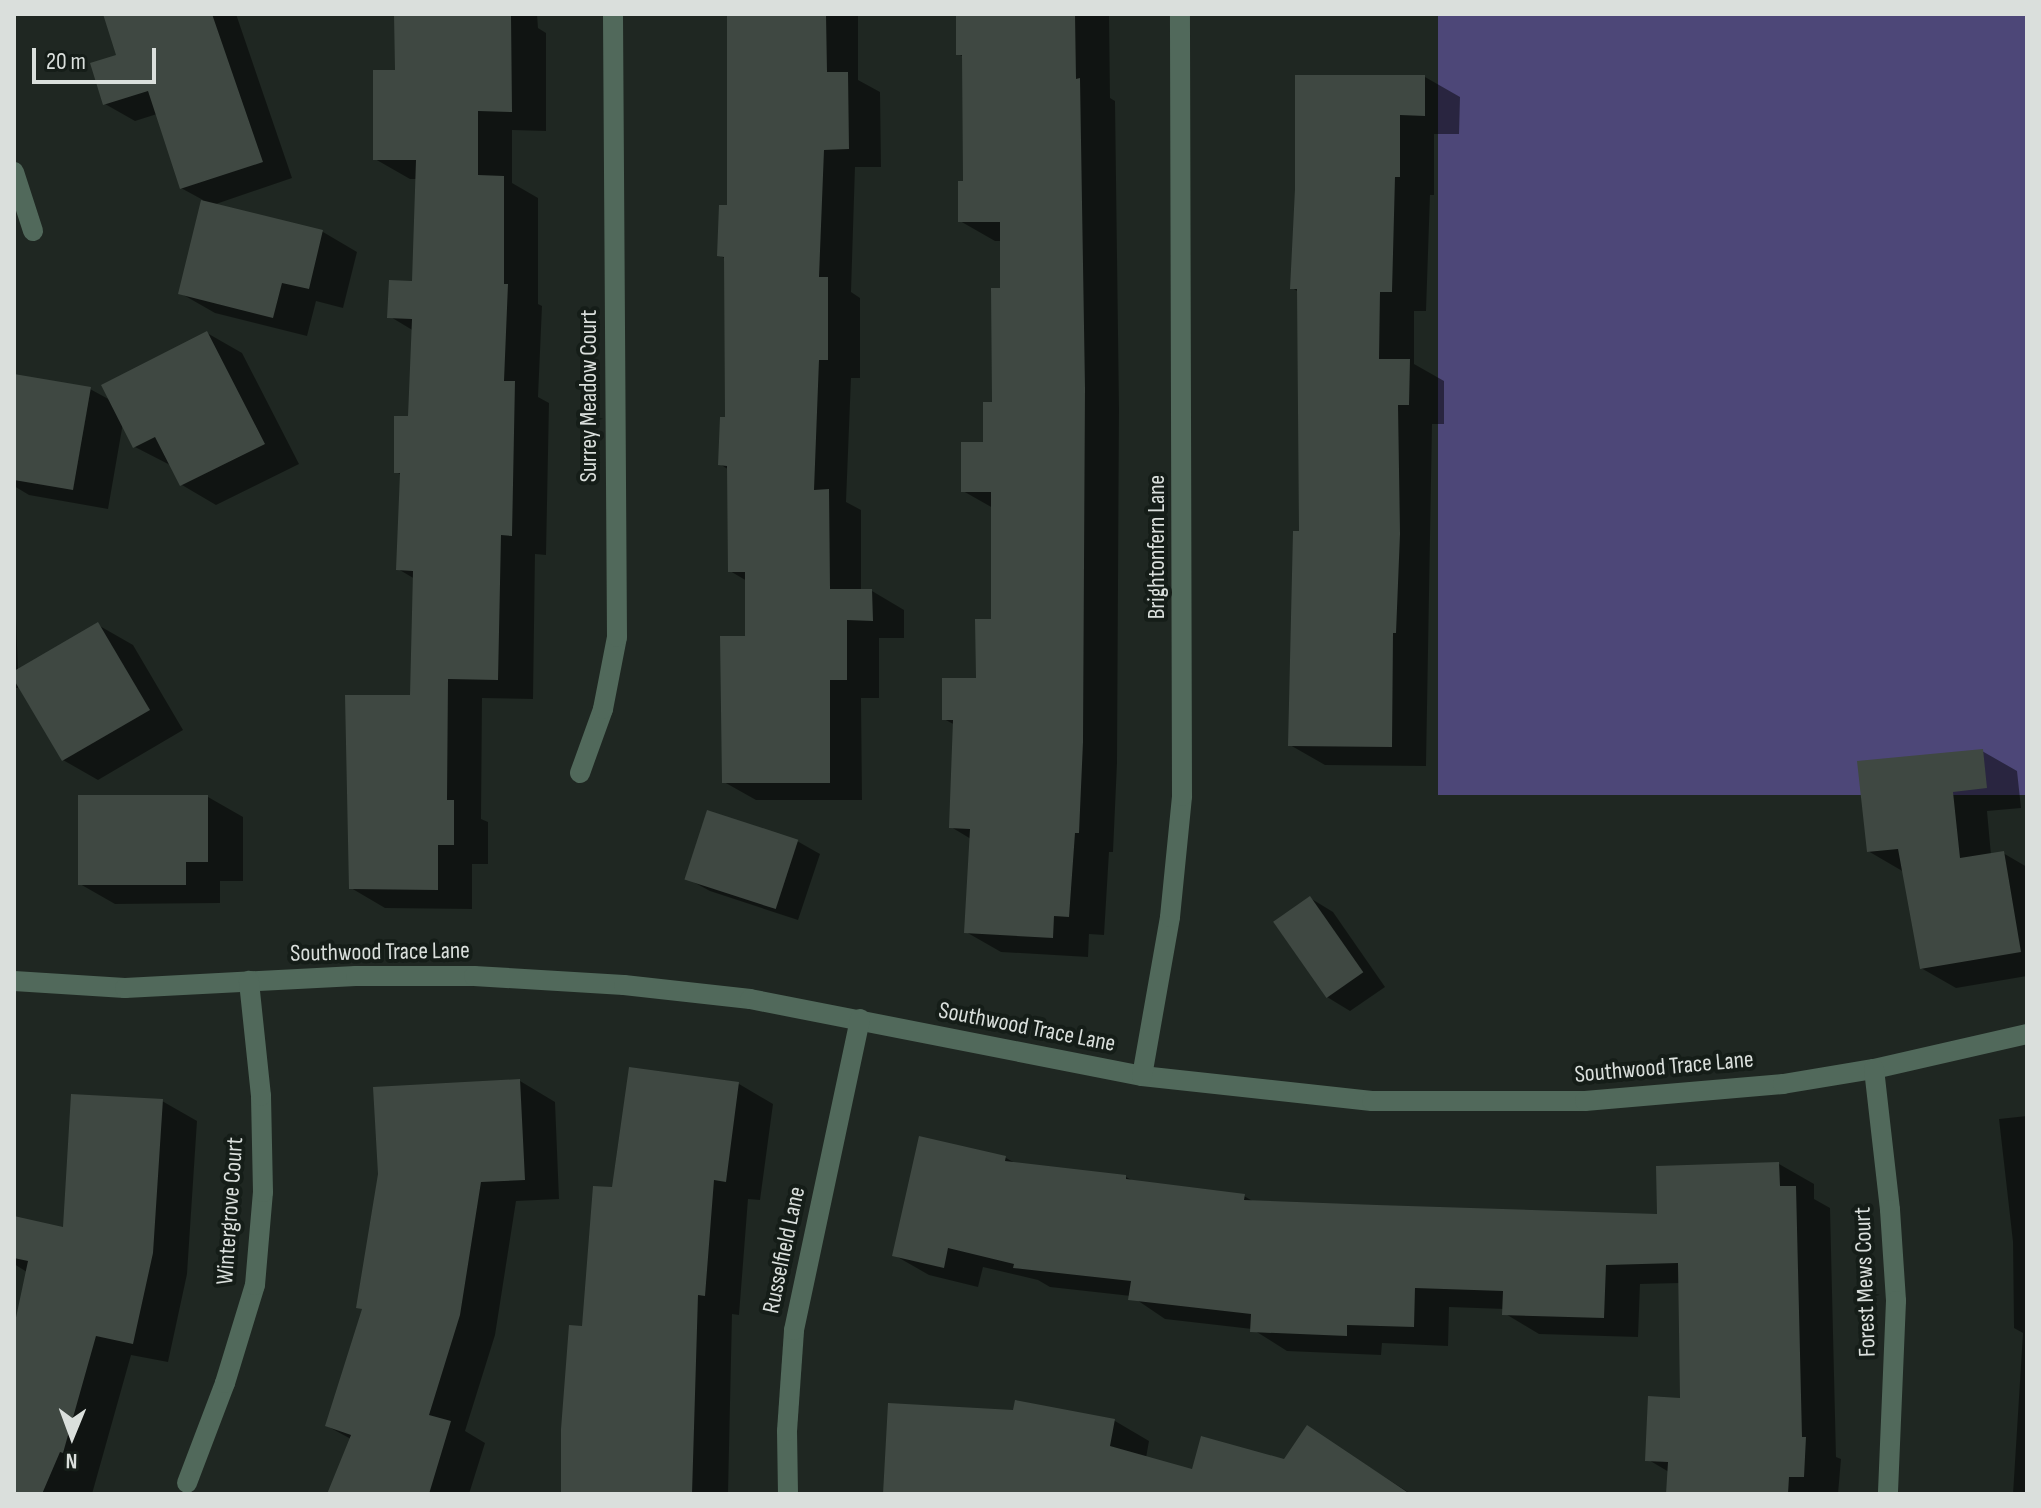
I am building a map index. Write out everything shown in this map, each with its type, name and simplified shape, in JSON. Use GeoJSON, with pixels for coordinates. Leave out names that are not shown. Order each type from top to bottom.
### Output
{"type":"FeatureCollection","features":[{"type":"Feature","properties":{"kind":"street","name":"Surrey Meadow Court"},"geometry":{"type":"LineString","coordinates":[[580,773],[603,709],[617,637],[613,14]]}},
{"type":"Feature","properties":{"kind":"street","name":"Brightonfern Lane"},"geometry":{"type":"LineString","coordinates":[[1142,1076],[1170,917],[1182,796],[1180,14]]}},
{"type":"Feature","properties":{"kind":"street"},"geometry":{"type":"LineString","coordinates":[[14,172],[33,231]]}},
{"type":"Feature","properties":{"kind":"street","name":"Southwood Trace Lane"},"geometry":{"type":"LineString","coordinates":[[14,981],[125,988],[356,976],[519,979],[750,999],[1142,1076],[1372,1101],[1585,1101],[1783,1084],[1874,1069],[2027,1034]]}},
{"type":"Feature","properties":{"kind":"street","name":"Wintergrove Court"},"geometry":{"type":"LineString","coordinates":[[187,1483],[225,1383],[255,1285],[263,1192],[261,1096],[249,981]]}},
{"type":"Feature","properties":{"kind":"street","name":"Russelfield Lane"},"geometry":{"type":"LineString","coordinates":[[788,1494],[787,1431],[794,1330],[860,1019]]}},
{"type":"Feature","properties":{"kind":"street","name":"Forest Mews Court"},"geometry":{"type":"LineString","coordinates":[[1874,1069],[1892,1224],[1896,1301],[1888,1494]]}},
{"type":"Feature","properties":{"kind":"shaded area"},"geometry":{"type":"Polygon","coordinates":[[[1438,14],[2027,14],[2027,795],[1438,795],[1438,14]]]}},
{"type":"Feature","properties":{"kind":"building"},"geometry":{"type":"Polygon","coordinates":[[[103,14],[212,14],[263,162],[180,189],[148,91],[103,105],[90,63],[116,55],[103,14]]]}},
{"type":"Feature","properties":{"kind":"building"},"geometry":{"type":"Polygon","coordinates":[[[394,14],[511,14],[512,112],[478,111],[478,175],[504,176],[504,284],[508,284],[504,381],[515,381],[512,536],[501,535],[498,680],[448,679],[447,800],[454,800],[454,845],[438,845],[438,890],[349,889],[345,695],[410,695],[413,571],[396,570],[400,473],[394,473],[394,416],[408,416],[412,319],[387,318],[389,280],[412,281],[416,160],[373,160],[373,70],[395,70],[394,14]]]}},
{"type":"Feature","properties":{"kind":"building"},"geometry":{"type":"Polygon","coordinates":[[[727,14],[826,14],[827,72],[848,72],[849,149],[824,150],[819,277],[828,277],[828,360],[819,360],[814,490],[829,489],[830,589],[872,589],[873,621],[847,620],[847,680],[830,680],[830,783],[722,783],[720,636],[745,636],[745,572],[728,572],[727,466],[718,465],[720,417],[725,417],[724,257],[717,256],[719,205],[727,205],[727,14]]]}},
{"type":"Feature","properties":{"kind":"building"},"geometry":{"type":"Polygon","coordinates":[[[956,14],[1075,14],[1076,79],[1080,78],[1085,388],[1083,742],[1079,833],[1075,833],[1069,917],[1054,916],[1053,938],[964,933],[970,829],[949,828],[953,720],[942,720],[942,678],[976,678],[975,619],[991,619],[991,492],[961,492],[961,442],[983,442],[983,402],[992,402],[991,288],[1000,288],[1000,222],[958,222],[958,181],[963,181],[962,55],[956,55],[956,14]]]}},
{"type":"Feature","properties":{"kind":"building"},"geometry":{"type":"Polygon","coordinates":[[[1295,75],[1425,75],[1425,116],[1400,115],[1400,177],[1395,177],[1392,292],[1380,292],[1379,359],[1410,359],[1409,405],[1398,405],[1400,534],[1396,633],[1393,633],[1392,747],[1288,746],[1293,531],[1299,531],[1297,289],[1290,289],[1295,189],[1295,75]]]}},
{"type":"Feature","properties":{"kind":"building"},"geometry":{"type":"Polygon","coordinates":[[[201,200],[323,230],[309,289],[282,283],[273,318],[178,294],[201,200]]]}},
{"type":"Feature","properties":{"kind":"building"},"geometry":{"type":"Polygon","coordinates":[[[207,331],[265,444],[180,486],[155,437],[133,448],[101,385],[207,331]]]}},
{"type":"Feature","properties":{"kind":"building"},"geometry":{"type":"Polygon","coordinates":[[[14,374],[91,387],[73,490],[14,480],[14,374]]]}},
{"type":"Feature","properties":{"kind":"building"},"geometry":{"type":"Polygon","coordinates":[[[98,622],[150,710],[62,761],[14,680],[14,671],[98,622]]]}},
{"type":"Feature","properties":{"kind":"building"},"geometry":{"type":"Polygon","coordinates":[[[1983,749],[1987,788],[1953,792],[1960,858],[2004,851],[2021,952],[1920,969],[1898,849],[1867,852],[1857,761],[1983,749]]]}},
{"type":"Feature","properties":{"kind":"building"},"geometry":{"type":"Polygon","coordinates":[[[78,795],[208,795],[208,862],[186,862],[186,885],[78,885],[78,795]]]}},
{"type":"Feature","properties":{"kind":"building"},"geometry":{"type":"Polygon","coordinates":[[[707,810],[798,840],[776,909],[684,879],[707,810]]]}},
{"type":"Feature","properties":{"kind":"building"},"geometry":{"type":"Polygon","coordinates":[[[1310,896],[1363,972],[1326,998],[1273,922],[1310,896]]]}},
{"type":"Feature","properties":{"kind":"building"},"geometry":{"type":"Polygon","coordinates":[[[629,1067],[739,1082],[726,1182],[714,1180],[705,1296],[698,1295],[692,1494],[561,1494],[561,1429],[569,1325],[582,1326],[593,1186],[612,1187],[629,1067]]]}},
{"type":"Feature","properties":{"kind":"building"},"geometry":{"type":"Polygon","coordinates":[[[520,1079],[525,1180],[481,1182],[460,1315],[429,1415],[451,1421],[429,1494],[327,1494],[351,1435],[325,1426],[362,1309],[356,1308],[378,1174],[373,1087],[520,1079]]]}},
{"type":"Feature","properties":{"kind":"building"},"geometry":{"type":"Polygon","coordinates":[[[71,1094],[163,1099],[153,1253],[133,1344],[96,1336],[63,1453],[60,1452],[42,1494],[14,1494],[14,1327],[28,1261],[14,1258],[14,1216],[63,1227],[71,1094]]]}},
{"type":"Feature","properties":{"kind":"building"},"geometry":{"type":"Polygon","coordinates":[[[919,1136],[1006,1156],[1005,1161],[1126,1175],[1126,1179],[1245,1194],[1244,1200],[1657,1214],[1656,1166],[1779,1162],[1780,1186],[1796,1186],[1802,1437],[1806,1437],[1804,1477],[1789,1477],[1788,1494],[1666,1494],[1668,1462],[1645,1461],[1648,1396],[1680,1398],[1678,1263],[1606,1265],[1604,1318],[1502,1315],[1503,1291],[1415,1288],[1414,1327],[1347,1325],[1347,1336],[1250,1332],[1251,1314],[1128,1300],[1131,1281],[1013,1268],[1014,1264],[948,1248],[944,1268],[892,1256],[919,1136]]]}},
{"type":"Feature","properties":{"kind":"building"},"geometry":{"type":"Polygon","coordinates":[[[1015,1400],[1115,1419],[1110,1446],[1192,1469],[1201,1436],[1284,1459],[1307,1425],[1410,1494],[883,1494],[888,1403],[1013,1410],[1015,1400]]]}}]}
